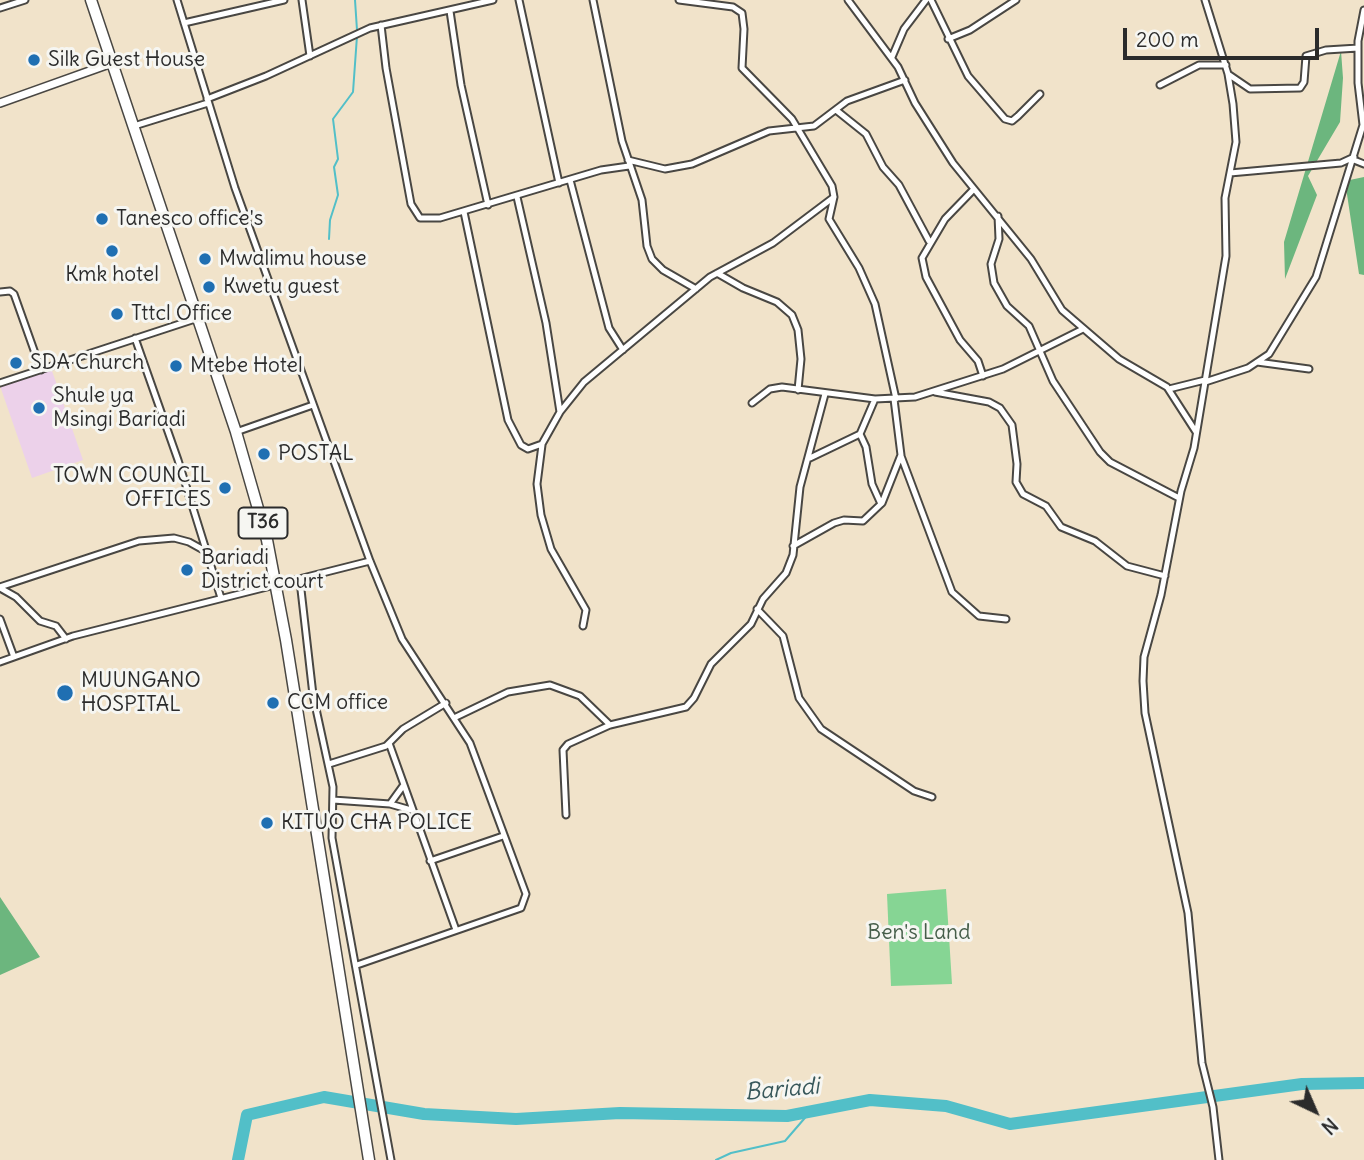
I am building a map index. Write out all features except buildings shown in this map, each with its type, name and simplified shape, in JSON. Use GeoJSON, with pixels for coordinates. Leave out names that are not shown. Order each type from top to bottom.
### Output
{"type":"FeatureCollection","features":[{"type":"Feature","properties":{"kind":"highway","name":"T36"},"geometry":{"type":"LineString","coordinates":[[90,0],[255,492],[275,586],[369,1160]]}},
{"type":"Feature","properties":{"kind":"street"},"geometry":{"type":"LineString","coordinates":[[0,8],[24,0]]}},
{"type":"Feature","properties":{"kind":"street"},"geometry":{"type":"LineString","coordinates":[[177,0],[207,101],[370,561],[402,639],[456,717],[483,775],[526,894],[524,905],[357,965]]}},
{"type":"Feature","properties":{"kind":"street"},"geometry":{"type":"LineString","coordinates":[[184,23],[284,0]]}},
{"type":"Feature","properties":{"kind":"street"},"geometry":{"type":"LineString","coordinates":[[302,0],[310,56]]}},
{"type":"Feature","properties":{"kind":"street"},"geometry":{"type":"LineString","coordinates":[[132,127],[207,101],[370,28],[493,0]]}},
{"type":"Feature","properties":{"kind":"street"},"geometry":{"type":"LineString","coordinates":[[519,0],[559,183]]}},
{"type":"Feature","properties":{"kind":"street"},"geometry":{"type":"LineString","coordinates":[[593,0],[612,103],[642,200],[647,246],[652,260],[674,279],[696,289]]}},
{"type":"Feature","properties":{"kind":"street"},"geometry":{"type":"LineString","coordinates":[[679,0],[733,7],[741,13],[744,29],[742,68],[783,107],[832,186],[834,197],[829,219],[859,268],[875,304],[895,399],[901,455],[952,592],[986,620],[1006,619]]}},
{"type":"Feature","properties":{"kind":"street"},"geometry":{"type":"LineString","coordinates":[[848,0],[892,57],[915,103],[946,152],[1031,259],[1062,310],[1119,359],[1169,389],[1196,432]]}},
{"type":"Feature","properties":{"kind":"street"},"geometry":{"type":"LineString","coordinates":[[892,57],[904,29],[926,0]]}},
{"type":"Feature","properties":{"kind":"street"},"geometry":{"type":"LineString","coordinates":[[931,0],[968,76],[1005,119],[1012,121],[1040,94]]}},
{"type":"Feature","properties":{"kind":"street"},"geometry":{"type":"LineString","coordinates":[[948,38],[970,30],[1016,0]]}},
{"type":"Feature","properties":{"kind":"street"},"geometry":{"type":"LineString","coordinates":[[1205,0],[1228,74],[1236,142],[1225,198],[1226,256],[1190,467],[1179,498],[1165,576],[1144,657],[1145,713],[1185,895],[1202,1063],[1213,1107],[1219,1160]]}},
{"type":"Feature","properties":{"kind":"street"},"geometry":{"type":"LineString","coordinates":[[1169,389],[1230,375],[1269,354],[1298,303],[1313,283],[1354,159],[1364,117],[1358,94],[1358,48],[1364,10]]}},
{"type":"Feature","properties":{"kind":"street"},"geometry":{"type":"LineString","coordinates":[[450,11],[461,85],[488,205]]}},
{"type":"Feature","properties":{"kind":"street"},"geometry":{"type":"LineString","coordinates":[[381,25],[386,68],[413,209],[426,220],[464,212],[629,163],[649,168],[676,168],[692,164],[769,131],[799,130],[814,126],[858,96],[905,80]]}},
{"type":"Feature","properties":{"kind":"street"},"geometry":{"type":"LineString","coordinates":[[1228,74],[1250,89],[1300,88],[1304,82],[1304,59],[1307,56],[1326,50],[1358,48]]}},
{"type":"Feature","properties":{"kind":"street"},"geometry":{"type":"LineString","coordinates":[[0,103],[112,63]]}},
{"type":"Feature","properties":{"kind":"street"},"geometry":{"type":"LineString","coordinates":[[1160,85],[1203,64],[1226,65]]}},
{"type":"Feature","properties":{"kind":"street"},"geometry":{"type":"LineString","coordinates":[[836,110],[860,127],[873,143],[880,162],[900,185],[929,241]]}},
{"type":"Feature","properties":{"kind":"street"},"geometry":{"type":"LineString","coordinates":[[1230,173],[1341,163],[1354,159],[1364,164]]}},
{"type":"Feature","properties":{"kind":"street"},"geometry":{"type":"LineString","coordinates":[[570,180],[608,328],[623,350]]}},
{"type":"Feature","properties":{"kind":"street"},"geometry":{"type":"LineString","coordinates":[[974,189],[945,219],[929,241],[922,258],[926,277],[960,340],[978,361],[983,376]]}},
{"type":"Feature","properties":{"kind":"street"},"geometry":{"type":"LineString","coordinates":[[517,197],[546,323],[561,412]]}},
{"type":"Feature","properties":{"kind":"street"},"geometry":{"type":"LineString","coordinates":[[583,626],[586,610],[551,549],[541,514],[537,484],[542,444],[561,412],[584,382],[717,273],[773,243],[834,197]]}},
{"type":"Feature","properties":{"kind":"street"},"geometry":{"type":"LineString","coordinates":[[464,212],[508,420],[524,448],[535,448],[542,444]]}},
{"type":"Feature","properties":{"kind":"street"},"geometry":{"type":"LineString","coordinates":[[998,216],[1000,230],[991,264],[991,275],[1007,306],[1028,326],[1053,381],[1100,452],[1131,474],[1179,498]]}},
{"type":"Feature","properties":{"kind":"street"},"geometry":{"type":"LineString","coordinates":[[717,273],[776,302],[792,315],[798,330],[801,359],[798,390]]}},
{"type":"Feature","properties":{"kind":"street"},"geometry":{"type":"LineString","coordinates":[[0,292],[10,291],[14,294],[41,370]]}},
{"type":"Feature","properties":{"kind":"street"},"geometry":{"type":"LineString","coordinates":[[0,383],[198,318]]}},
{"type":"Feature","properties":{"kind":"street"},"geometry":{"type":"LineString","coordinates":[[752,403],[770,389],[875,399],[895,399],[934,391],[983,376],[1083,329]]}},
{"type":"Feature","properties":{"kind":"street"},"geometry":{"type":"LineString","coordinates":[[135,338],[221,597]]}},
{"type":"Feature","properties":{"kind":"street"},"geometry":{"type":"LineString","coordinates":[[1257,362],[1309,369]]}},
{"type":"Feature","properties":{"kind":"street"},"geometry":{"type":"LineString","coordinates":[[934,391],[989,402],[1000,408],[1012,425],[1016,482],[1023,494],[1046,506],[1061,527],[1095,541],[1127,566],[1165,576]]}},
{"type":"Feature","properties":{"kind":"street"},"geometry":{"type":"LineString","coordinates":[[566,815],[563,803],[566,781],[563,750],[577,738],[610,725],[686,707],[694,698],[711,664],[747,629],[757,609],[786,573],[791,564],[800,487],[825,394]]}},
{"type":"Feature","properties":{"kind":"street"},"geometry":{"type":"LineString","coordinates":[[810,457],[860,434],[875,399]]}},
{"type":"Feature","properties":{"kind":"street"},"geometry":{"type":"LineString","coordinates":[[236,432],[313,405]]}},
{"type":"Feature","properties":{"kind":"street"},"geometry":{"type":"LineString","coordinates":[[860,434],[866,447],[872,484],[881,504]]}},
{"type":"Feature","properties":{"kind":"street"},"geometry":{"type":"LineString","coordinates":[[793,546],[844,520],[863,521],[881,504],[901,455]]}},
{"type":"Feature","properties":{"kind":"street"},"geometry":{"type":"LineString","coordinates":[[0,587],[139,541],[174,538],[208,552]]}},
{"type":"Feature","properties":{"kind":"street"},"geometry":{"type":"LineString","coordinates":[[0,662],[66,639],[221,597],[300,581],[370,561]]}},
{"type":"Feature","properties":{"kind":"street"},"geometry":{"type":"LineString","coordinates":[[300,581],[313,695],[329,764],[333,800],[331,828],[391,1160]]}},
{"type":"Feature","properties":{"kind":"street"},"geometry":{"type":"LineString","coordinates":[[0,587],[16,597],[40,621],[56,626],[66,639]]}},
{"type":"Feature","properties":{"kind":"street"},"geometry":{"type":"LineString","coordinates":[[757,609],[783,636],[799,698],[821,729],[914,791],[932,797]]}},
{"type":"Feature","properties":{"kind":"street"},"geometry":{"type":"LineString","coordinates":[[0,619],[14,657]]}},
{"type":"Feature","properties":{"kind":"street"},"geometry":{"type":"LineString","coordinates":[[456,717],[508,692],[550,685],[580,696],[610,725]]}},
{"type":"Feature","properties":{"kind":"street"},"geometry":{"type":"LineString","coordinates":[[329,764],[389,744],[404,729],[446,703]]}},
{"type":"Feature","properties":{"kind":"street"},"geometry":{"type":"LineString","coordinates":[[389,744],[456,930]]}},
{"type":"Feature","properties":{"kind":"street"},"geometry":{"type":"LineString","coordinates":[[390,804],[403,786]]}},
{"type":"Feature","properties":{"kind":"street"},"geometry":{"type":"LineString","coordinates":[[333,800],[390,804],[411,810]]}},
{"type":"Feature","properties":{"kind":"street"},"geometry":{"type":"LineString","coordinates":[[430,861],[503,836]]}},
{"type":"Feature","properties":{"kind":"shaded area"},"geometry":{"type":"Polygon","coordinates":[[[51,368],[83,460],[32,478],[0,386],[51,368]]]}},
{"type":"Feature","properties":{"kind":"green space"},"geometry":{"type":"Polygon","coordinates":[[[1341,51],[1343,78],[1340,122],[1308,176],[1317,195],[1285,279],[1284,242],[1341,51]]]}},
{"type":"Feature","properties":{"kind":"green space"},"geometry":{"type":"Polygon","coordinates":[[[1364,177],[1364,275],[1359,274],[1345,181],[1364,177]]]}},
{"type":"Feature","properties":{"kind":"green space","name":"Ben's Land"},"geometry":{"type":"Polygon","coordinates":[[[946,889],[952,984],[891,986],[887,894],[946,889]]]}},
{"type":"Feature","properties":{"kind":"green space"},"geometry":{"type":"Polygon","coordinates":[[[0,897],[40,957],[0,975],[0,897]]]}},
{"type":"Feature","properties":{"kind":"waterway"},"geometry":{"type":"LineString","coordinates":[[355,0],[357,30]]}},
{"type":"Feature","properties":{"kind":"waterway"},"geometry":{"type":"LineString","coordinates":[[329,239],[330,220],[338,195],[334,167],[338,159],[333,119],[353,92],[357,36]]}},
{"type":"Feature","properties":{"kind":"waterway","name":"Bariadi"},"geometry":{"type":"LineString","coordinates":[[238,1160],[247,1115],[324,1097],[424,1114],[516,1119],[620,1113],[787,1116],[870,1100],[946,1106],[1010,1124],[1302,1084],[1364,1083]]}},
{"type":"Feature","properties":{"kind":"waterway"},"geometry":{"type":"LineString","coordinates":[[716,1160],[731,1153],[785,1141],[810,1112]]}},
{"type":"Feature","properties":{"kind":"place","name":"Silk Guest House"},"geometry":{"type":"Point","coordinates":[34,60]}},
{"type":"Feature","properties":{"kind":"place","name":"Tanesco office's"},"geometry":{"type":"Point","coordinates":[102,219]}},
{"type":"Feature","properties":{"kind":"place","name":"Kmk hotel"},"geometry":{"type":"Point","coordinates":[112,251]}},
{"type":"Feature","properties":{"kind":"place","name":"Mwalimu house"},"geometry":{"type":"Point","coordinates":[205,259]}},
{"type":"Feature","properties":{"kind":"place","name":"Kwetu guest"},"geometry":{"type":"Point","coordinates":[209,287]}},
{"type":"Feature","properties":{"kind":"place","name":"Tttcl Office"},"geometry":{"type":"Point","coordinates":[117,314]}},
{"type":"Feature","properties":{"kind":"place","name":"SDA Church"},"geometry":{"type":"Point","coordinates":[16,363]}},
{"type":"Feature","properties":{"kind":"place","name":"Mtebe Hotel"},"geometry":{"type":"Point","coordinates":[176,366]}},
{"type":"Feature","properties":{"kind":"place","name":"Shule ya Msingi Bariadi"},"geometry":{"type":"Point","coordinates":[39,408]}},
{"type":"Feature","properties":{"kind":"place","name":"POSTAL"},"geometry":{"type":"Point","coordinates":[264,454]}},
{"type":"Feature","properties":{"kind":"place","name":"TOWN COUNCIL OFFICES"},"geometry":{"type":"Point","coordinates":[225,488]}},
{"type":"Feature","properties":{"kind":"place","name":"Bariadi District court"},"geometry":{"type":"Point","coordinates":[187,570]}},
{"type":"Feature","properties":{"kind":"place","name":"MUUNGANO HOSPITAL"},"geometry":{"type":"Point","coordinates":[65,693]}},
{"type":"Feature","properties":{"kind":"place","name":"CCM office"},"geometry":{"type":"Point","coordinates":[273,703]}},
{"type":"Feature","properties":{"kind":"place","name":"KITUO CHA POLICE"},"geometry":{"type":"Point","coordinates":[267,823]}}]}
